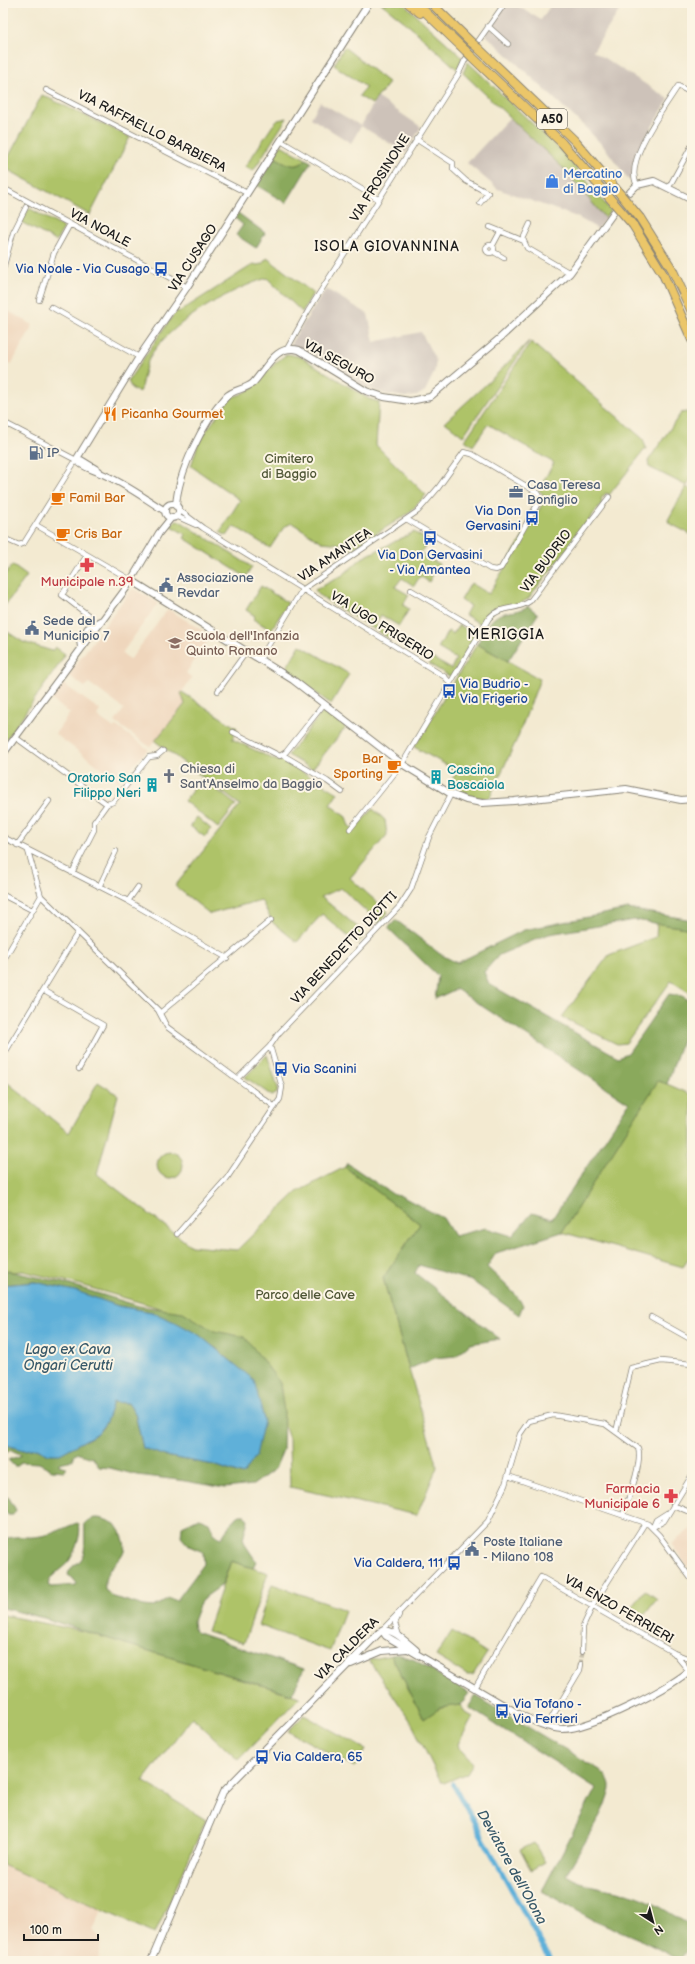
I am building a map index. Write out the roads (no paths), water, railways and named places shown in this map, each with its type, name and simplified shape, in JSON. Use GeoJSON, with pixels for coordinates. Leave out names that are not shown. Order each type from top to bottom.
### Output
{"type":"FeatureCollection","features":[{"type":"Feature","properties":{"kind":"highway"},"geometry":{"type":"LineString","coordinates":[[408,3],[442,27]]}},
{"type":"Feature","properties":{"kind":"highway","name":"A50"},"geometry":{"type":"LineString","coordinates":[[416,3],[442,27],[467,56],[562,143],[593,176],[632,225],[663,274],[692,340]]}},
{"type":"Feature","properties":{"kind":"highway","name":"A50"},"geometry":{"type":"LineString","coordinates":[[431,3],[476,44],[574,140],[622,195],[640,218],[672,269],[692,312]]}},
{"type":"Feature","properties":{"kind":"highway"},"geometry":{"type":"LineString","coordinates":[[437,3],[448,19]]}},
{"type":"Feature","properties":{"kind":"street","name":"VIA CUSAGO"},"geometry":{"type":"LineString","coordinates":[[3,538],[19,545],[24,543],[139,357],[187,288],[369,3]]}},
{"type":"Feature","properties":{"kind":"street"},"geometry":{"type":"LineString","coordinates":[[476,44],[505,3]]}},
{"type":"Feature","properties":{"kind":"street"},"geometry":{"type":"LineString","coordinates":[[488,26],[508,44]]}},
{"type":"Feature","properties":{"kind":"street","name":"VIA FROSINONE"},"geometry":{"type":"LineString","coordinates":[[287,349],[305,316],[355,239],[378,199],[458,75],[467,56],[476,44]]}},
{"type":"Feature","properties":{"kind":"street"},"geometry":{"type":"LineString","coordinates":[[637,185],[634,180],[634,169],[641,146],[678,86],[692,93]]}},
{"type":"Feature","properties":{"kind":"street","name":"VIA RAFFAELLO BARBIERA"},"geometry":{"type":"LineString","coordinates":[[46,90],[248,193]]}},
{"type":"Feature","properties":{"kind":"street"},"geometry":{"type":"LineString","coordinates":[[416,139],[452,163],[453,169],[466,181],[488,193],[480,203]]}},
{"type":"Feature","properties":{"kind":"street"},"geometry":{"type":"LineString","coordinates":[[281,141],[378,199]]}},
{"type":"Feature","properties":{"kind":"street"},"geometry":{"type":"LineString","coordinates":[[669,188],[692,145]]}},
{"type":"Feature","properties":{"kind":"street"},"geometry":{"type":"LineString","coordinates":[[630,192],[637,185],[654,181],[692,200]]}},
{"type":"Feature","properties":{"kind":"street","name":"VIA NOALE"},"geometry":{"type":"LineString","coordinates":[[3,188],[187,288]]}},
{"type":"Feature","properties":{"kind":"street"},"geometry":{"type":"LineString","coordinates":[[3,269],[13,233],[26,208]]}},
{"type":"Feature","properties":{"kind":"street","name":"VIA SEGURO"},"geometry":{"type":"LineString","coordinates":[[95,628],[104,619],[131,580],[159,533],[178,496],[195,442],[226,396],[249,386],[276,355],[287,349],[299,350],[366,391],[384,397],[410,401],[423,399],[436,393],[495,343],[570,273],[614,212]]}},
{"type":"Feature","properties":{"kind":"street"},"geometry":{"type":"LineString","coordinates":[[39,300],[54,253],[70,224]]}},
{"type":"Feature","properties":{"kind":"street"},"geometry":{"type":"LineString","coordinates":[[530,224],[523,239],[527,248],[570,273]]}},
{"type":"Feature","properties":{"kind":"street"},"geometry":{"type":"LineString","coordinates":[[490,227],[524,241]]}},
{"type":"Feature","properties":{"kind":"street"},"geometry":{"type":"LineString","coordinates":[[494,252],[495,248],[493,245],[500,232]]}},
{"type":"Feature","properties":{"kind":"street"},"geometry":{"type":"LineString","coordinates":[[493,245],[488,245],[486,249],[490,253],[494,252],[504,258]]}},
{"type":"Feature","properties":{"kind":"street"},"geometry":{"type":"LineString","coordinates":[[51,307],[139,357]]}},
{"type":"Feature","properties":{"kind":"street"},"geometry":{"type":"LineString","coordinates":[[3,422],[76,460],[86,467],[100,472],[169,512],[203,528]]}},
{"type":"Feature","properties":{"kind":"street","name":"VIA AMANTEA"},"geometry":{"type":"LineString","coordinates":[[260,659],[302,590],[408,520],[432,497],[464,452],[472,454],[538,493],[541,498],[501,568],[496,570],[490,569],[408,520]]}},
{"type":"Feature","properties":{"kind":"street","name":"VIA SEGURO"},"geometry":{"type":"LineString","coordinates":[[169,512],[178,513],[178,496]]}},
{"type":"Feature","properties":{"kind":"street","name":"VIA BUDRIO"},"geometry":{"type":"LineString","coordinates":[[350,829],[402,764],[489,618],[496,611],[521,607],[532,599],[576,538],[609,497]]}},
{"type":"Feature","properties":{"kind":"street"},"geometry":{"type":"LineString","coordinates":[[169,512],[177,507],[203,528]]}},
{"type":"Feature","properties":{"kind":"street"},"geometry":{"type":"LineString","coordinates":[[36,525],[131,580],[293,680],[402,764],[451,794],[475,802],[490,803],[626,789],[681,800],[692,800]]}},
{"type":"Feature","properties":{"kind":"street","name":"VIA UGO FRIGERIO"},"geometry":{"type":"LineString","coordinates":[[203,528],[445,677],[450,683]]}},
{"type":"Feature","properties":{"kind":"street"},"geometry":{"type":"LineString","coordinates":[[3,754],[81,647],[84,646],[95,628],[85,613],[62,595],[87,555]]}},
{"type":"Feature","properties":{"kind":"street"},"geometry":{"type":"LineString","coordinates":[[411,590],[481,631]]}},
{"type":"Feature","properties":{"kind":"street"},"geometry":{"type":"LineString","coordinates":[[218,691],[247,651]]}},
{"type":"Feature","properties":{"kind":"street"},"geometry":{"type":"LineString","coordinates":[[283,755],[324,704]]}},
{"type":"Feature","properties":{"kind":"street"},"geometry":{"type":"LineString","coordinates":[[233,732],[276,756],[283,755],[327,781],[342,792]]}},
{"type":"Feature","properties":{"kind":"street"},"geometry":{"type":"LineString","coordinates":[[15,738],[107,804]]}},
{"type":"Feature","properties":{"kind":"street"},"geometry":{"type":"LineString","coordinates":[[72,873],[94,830],[94,822],[107,804],[113,802],[149,758],[157,756],[163,751]]}},
{"type":"Feature","properties":{"kind":"street","name":"VIA BENEDETTO DIOTTI"},"geometry":{"type":"LineString","coordinates":[[237,1079],[270,1046],[278,1034],[407,898],[429,837],[451,794]]}},
{"type":"Feature","properties":{"kind":"street"},"geometry":{"type":"LineString","coordinates":[[17,845],[49,801]]}},
{"type":"Feature","properties":{"kind":"street"},"geometry":{"type":"LineString","coordinates":[[3,837],[128,901],[227,958]]}},
{"type":"Feature","properties":{"kind":"street"},"geometry":{"type":"LineString","coordinates":[[28,851],[41,896],[160,1013],[167,1027],[275,1107]]}},
{"type":"Feature","properties":{"kind":"street"},"geometry":{"type":"LineString","coordinates":[[99,887],[116,851]]}},
{"type":"Feature","properties":{"kind":"street"},"geometry":{"type":"LineString","coordinates":[[128,901],[138,887]]}},
{"type":"Feature","properties":{"kind":"street"},"geometry":{"type":"LineString","coordinates":[[3,895],[32,910]]}},
{"type":"Feature","properties":{"kind":"street"},"geometry":{"type":"LineString","coordinates":[[3,962],[41,896]]}},
{"type":"Feature","properties":{"kind":"street"},"geometry":{"type":"LineString","coordinates":[[160,1013],[271,920]]}},
{"type":"Feature","properties":{"kind":"street"},"geometry":{"type":"LineString","coordinates":[[3,1056],[44,991],[78,932]]}},
{"type":"Feature","properties":{"kind":"street"},"geometry":{"type":"LineString","coordinates":[[44,991],[103,1025],[79,1069]]}},
{"type":"Feature","properties":{"kind":"street"},"geometry":{"type":"LineString","coordinates":[[177,1234],[228,1178],[282,1094],[282,1088],[270,1046]]}},
{"type":"Feature","properties":{"kind":"street"},"geometry":{"type":"LineString","coordinates":[[651,1318],[692,1340]]}},
{"type":"Feature","properties":{"kind":"street"},"geometry":{"type":"LineString","coordinates":[[624,1515],[632,1490],[640,1453],[638,1448],[616,1432],[631,1368],[661,1361],[692,1364]]}},
{"type":"Feature","properties":{"kind":"street","name":"VIA CALDERA"},"geometry":{"type":"LineString","coordinates":[[152,1961],[220,1796],[484,1526],[502,1494],[520,1434],[529,1421],[553,1415],[574,1420],[601,1423],[616,1432]]}},
{"type":"Feature","properties":{"kind":"street"},"geometry":{"type":"LineString","coordinates":[[652,1528],[656,1520],[669,1512],[692,1475]]}},
{"type":"Feature","properties":{"kind":"street"},"geometry":{"type":"LineString","coordinates":[[508,1476],[644,1522],[652,1528],[692,1580]]}},
{"type":"Feature","properties":{"kind":"street"},"geometry":{"type":"LineString","coordinates":[[673,1505],[692,1513]]}},
{"type":"Feature","properties":{"kind":"street"},"geometry":{"type":"LineString","coordinates":[[582,1652],[583,1627],[593,1605],[644,1522]]}},
{"type":"Feature","properties":{"kind":"street","name":"VIA ENZO FERRIERI"},"geometry":{"type":"LineString","coordinates":[[475,1688],[541,1577],[593,1605],[674,1653],[692,1660]]}},
{"type":"Feature","properties":{"kind":"street"},"geometry":{"type":"LineString","coordinates":[[400,1612],[395,1623],[400,1637]]}},
{"type":"Feature","properties":{"kind":"street"},"geometry":{"type":"LineString","coordinates":[[382,1630],[389,1631],[400,1637],[424,1657]]}},
{"type":"Feature","properties":{"kind":"street"},"geometry":{"type":"LineString","coordinates":[[382,1630],[386,1636],[519,1714],[546,1727],[562,1729],[586,1725],[671,1684],[690,1670]]}},
{"type":"Feature","properties":{"kind":"street"},"geometry":{"type":"LineString","coordinates":[[343,1669],[375,1653],[393,1649],[409,1649]]}},
{"type":"Feature","properties":{"kind":"street","name":"VIA ENZO FERRIERI"},"geometry":{"type":"LineString","coordinates":[[674,1653],[690,1670]]}},
{"type":"Feature","properties":{"kind":"street"},"geometry":{"type":"LineString","coordinates":[[546,1727],[580,1670],[581,1664]]}},
{"type":"Feature","properties":{"kind":"water","name":"Lago ex Cava Ongari Cerutti"},"geometry":{"type":"Polygon","coordinates":[[[35,1282],[79,1292],[118,1306],[152,1312],[179,1324],[199,1335],[254,1380],[264,1420],[256,1456],[243,1475],[214,1465],[165,1456],[143,1448],[135,1413],[128,1403],[113,1402],[106,1422],[98,1433],[60,1454],[49,1454],[37,1448],[24,1450],[3,1444],[3,1285],[35,1282]]]}},
{"type":"Feature","properties":{"kind":"waterway","name":"Deviatore dell'Olona"},"geometry":{"type":"LineString","coordinates":[[453,1784],[551,1961]]}},
{"type":"Feature","properties":{"kind":"tunnel"},"geometry":{"type":"LineString","coordinates":[[581,1664],[582,1652]]}},
{"type":"Feature","properties":{"kind":"place","name":"Mercatino di Baggio"},"geometry":{"type":"Point","coordinates":[552,181]}},
{"type":"Feature","properties":{"kind":"place","name":"Via Noale - Via Cusago"},"geometry":{"type":"Point","coordinates":[161,269]}},
{"type":"Feature","properties":{"kind":"place","name":"Picanha Gourmet"},"geometry":{"type":"Point","coordinates":[110,414]}},
{"type":"Feature","properties":{"kind":"place","name":"IP"},"geometry":{"type":"Point","coordinates":[36,453]}},
{"type":"Feature","properties":{"kind":"place","name":"Casa Teresa Bonfiglio"},"geometry":{"type":"Point","coordinates":[516,492]}},
{"type":"Feature","properties":{"kind":"place","name":"Famil Bar"},"geometry":{"type":"Point","coordinates":[58,498]}},
{"type":"Feature","properties":{"kind":"place","name":"Via Don Gervasini"},"geometry":{"type":"Point","coordinates":[532,518]}},
{"type":"Feature","properties":{"kind":"place","name":"Cris Bar"},"geometry":{"type":"Point","coordinates":[63,534]}},
{"type":"Feature","properties":{"kind":"place","name":"Via Don Gervasini - Via Amantea"},"geometry":{"type":"Point","coordinates":[430,538]}},
{"type":"Feature","properties":{"kind":"place","name":"Municipale n.39"},"geometry":{"type":"Point","coordinates":[87,565]}},
{"type":"Feature","properties":{"kind":"place","name":"Associazione Revdar"},"geometry":{"type":"Point","coordinates":[166,585]}},
{"type":"Feature","properties":{"kind":"place","name":"Sede del Municipio 7"},"geometry":{"type":"Point","coordinates":[32,628]}},
{"type":"Feature","properties":{"kind":"place","name":"Scuola dell'Infanzia Quinto Romano"},"geometry":{"type":"Point","coordinates":[175,643]}},
{"type":"Feature","properties":{"kind":"place","name":"Via Budrio - Via Frigerio"},"geometry":{"type":"Point","coordinates":[449,691]}},
{"type":"Feature","properties":{"kind":"place","name":"Bar Sporting"},"geometry":{"type":"Point","coordinates":[394,766]}},
{"type":"Feature","properties":{"kind":"place","name":"Chiesa di Sant'Anselmo da Baggio"},"geometry":{"type":"Point","coordinates":[169,776]}},
{"type":"Feature","properties":{"kind":"place","name":"Cascina Boscaiola"},"geometry":{"type":"Point","coordinates":[436,777]}},
{"type":"Feature","properties":{"kind":"place","name":"Oratorio San Filippo Neri"},"geometry":{"type":"Point","coordinates":[152,785]}},
{"type":"Feature","properties":{"kind":"place","name":"Via Scanini"},"geometry":{"type":"Point","coordinates":[281,1069]}},
{"type":"Feature","properties":{"kind":"place","name":"Farmacia Municipale 6"},"geometry":{"type":"Point","coordinates":[671,1496]}},
{"type":"Feature","properties":{"kind":"place","name":"Poste Italiane - Milano 108"},"geometry":{"type":"Point","coordinates":[472,1549]}},
{"type":"Feature","properties":{"kind":"place","name":"Via Caldera, 111"},"geometry":{"type":"Point","coordinates":[454,1563]}},
{"type":"Feature","properties":{"kind":"place","name":"Via Tofano - Via Ferrieri"},"geometry":{"type":"Point","coordinates":[502,1711]}},
{"type":"Feature","properties":{"kind":"place","name":"Via Caldera, 65"},"geometry":{"type":"Point","coordinates":[262,1757]}},
{"type":"Feature","properties":{"kind":"district","name":"ISOLA GIOVANNINA"},"geometry":{"type":"Point","coordinates":[387,246]}},
{"type":"Feature","properties":{"kind":"district","name":"MERIGGIA"},"geometry":{"type":"Point","coordinates":[506,634]}},
{"type":"Feature","properties":{"kind":"park label","name":"Cimitero di Baggio"},"geometry":{"type":"Point","coordinates":[289,466]}},
{"type":"Feature","properties":{"kind":"park label","name":"Parco delle Cave"},"geometry":{"type":"Point","coordinates":[305,1295]}}]}
